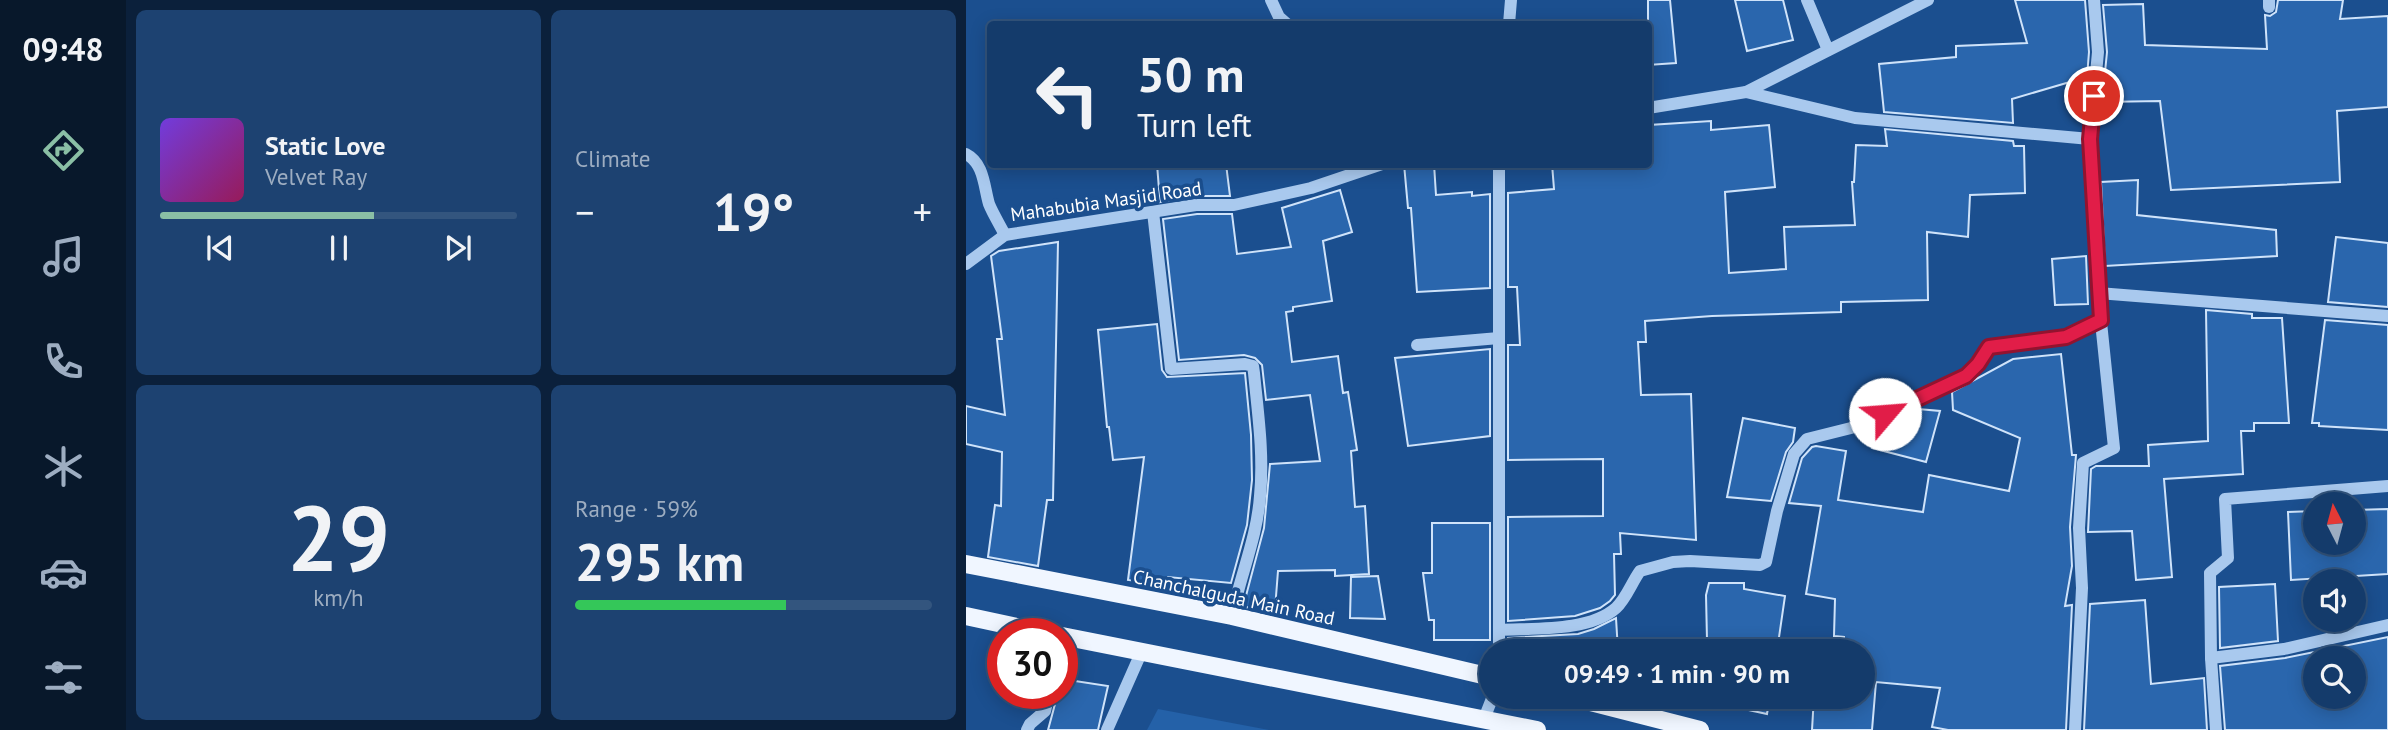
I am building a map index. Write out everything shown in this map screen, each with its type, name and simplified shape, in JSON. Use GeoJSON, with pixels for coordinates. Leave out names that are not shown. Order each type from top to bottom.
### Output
{"type":"FeatureCollection","features":[{"type":"Feature","properties":{"kind":"main road","name":"Chanchalguda Main Road"},"geometry":{"type":"LineString","coordinates":[[966,564],[1232,616],[1479,674]]}},
{"type":"Feature","properties":{"kind":"main road"},"geometry":{"type":"LineString","coordinates":[[966,616],[987,621]]}},
{"type":"Feature","properties":{"kind":"main road"},"geometry":{"type":"LineString","coordinates":[[1078,639],[1537,730]]}},
{"type":"Feature","properties":{"kind":"main road"},"geometry":{"type":"LineString","coordinates":[[1618,709],[1700,730]]}},
{"type":"Feature","properties":{"kind":"street"},"geometry":{"type":"LineString","coordinates":[[1271,0],[1284,21]]}},
{"type":"Feature","properties":{"kind":"street"},"geometry":{"type":"LineString","coordinates":[[1509,21],[1511,0]]}},
{"type":"Feature","properties":{"kind":"street"},"geometry":{"type":"LineString","coordinates":[[1807,0],[1828,50]]}},
{"type":"Feature","properties":{"kind":"street"},"geometry":{"type":"LineString","coordinates":[[1652,107],[1746,92],[1928,0]]}},
{"type":"Feature","properties":{"kind":"street"},"geometry":{"type":"LineString","coordinates":[[2075,730],[2082,589],[2079,528],[2083,463],[2114,448],[2098,293],[2090,139],[2098,52],[2094,0]]}},
{"type":"Feature","properties":{"kind":"street"},"geometry":{"type":"LineString","coordinates":[[1746,92],[1855,118],[2090,139]]}},
{"type":"Feature","properties":{"kind":"street"},"geometry":{"type":"LineString","coordinates":[[966,154],[973,158],[984,180],[989,204],[1005,235]]}},
{"type":"Feature","properties":{"kind":"street","name":"Mahabubia Masjid Road"},"geometry":{"type":"LineString","coordinates":[[966,264],[1005,235],[1196,205],[1234,205],[1311,188],[1370,168]]}},
{"type":"Feature","properties":{"kind":"street"},"geometry":{"type":"LineString","coordinates":[[1499,168],[1499,639]]}},
{"type":"Feature","properties":{"kind":"street"},"geometry":{"type":"LineString","coordinates":[[1153,212],[1171,369],[1245,364],[1252,366],[1254,373],[1262,457],[1260,497],[1252,545],[1237,588],[1232,616]]}},
{"type":"Feature","properties":{"kind":"street"},"geometry":{"type":"LineString","coordinates":[[2098,293],[2388,316]]}},
{"type":"Feature","properties":{"kind":"street"},"geometry":{"type":"LineString","coordinates":[[1499,630],[1573,626],[1606,615],[1619,606],[1640,571],[1673,562],[1708,561],[1760,565],[1766,562],[1794,454],[1807,439],[1863,425],[1966,376],[1989,347],[2066,337],[2101,320]]}},
{"type":"Feature","properties":{"kind":"street"},"geometry":{"type":"LineString","coordinates":[[1417,345],[1499,338]]}},
{"type":"Feature","properties":{"kind":"street"},"geometry":{"type":"LineString","coordinates":[[2216,730],[2211,658],[2210,573],[2228,558],[2225,499],[2388,486]]}},
{"type":"Feature","properties":{"kind":"street"},"geometry":{"type":"LineString","coordinates":[[2211,658],[2284,649],[2388,625]]}},
{"type":"Feature","properties":{"kind":"street"},"geometry":{"type":"LineString","coordinates":[[1107,730],[1141,653]]}},
{"type":"Feature","properties":{"kind":"street"},"geometry":{"type":"LineString","coordinates":[[1027,730],[1045,709]]}},
{"type":"Feature","properties":{"kind":"street"},"geometry":{"type":"LineString","coordinates":[[1484,719],[1488,709]]}},
{"type":"Feature","properties":{"kind":"shaded area"},"geometry":{"type":"Polygon","coordinates":[[[1158,709],[1269,730],[1147,730],[1158,709]]]}},
{"type":"Feature","properties":{"kind":"building"},"geometry":{"type":"Polygon","coordinates":[[[1648,0],[1670,0],[1676,63],[1652,65],[1652,21],[1648,21],[1648,0]]]}},
{"type":"Feature","properties":{"kind":"building"},"geometry":{"type":"Polygon","coordinates":[[[1735,0],[1783,0],[1793,40],[1747,51],[1735,0]]]}},
{"type":"Feature","properties":{"kind":"building"},"geometry":{"type":"Polygon","coordinates":[[[2015,0],[2085,0],[2089,52],[2087,77],[2012,99],[2013,123],[1884,112],[1879,64],[1956,57],[1956,46],[2027,43],[2015,0]]]}},
{"type":"Feature","properties":{"kind":"building"},"geometry":{"type":"Polygon","coordinates":[[[2278,0],[2343,0],[2340,19],[2388,16],[2388,107],[2337,111],[2340,182],[2171,190],[2160,101],[2102,102],[2107,52],[2103,5],[2143,4],[2145,45],[2267,49],[2265,15],[2270,16],[2276,12],[2278,0]]]}},
{"type":"Feature","properties":{"kind":"building"},"geometry":{"type":"Polygon","coordinates":[[[1711,121],[1711,130],[1769,125],[1775,187],[1725,192],[1729,273],[1786,269],[1784,227],[1855,225],[1852,182],[1856,145],[1887,146],[1885,129],[2013,141],[2014,146],[2024,146],[2025,193],[1970,195],[1968,237],[1927,232],[1928,300],[1841,302],[1841,312],[1645,321],[1646,342],[1638,342],[1641,395],[1691,394],[1696,540],[1620,533],[1621,554],[1614,554],[1615,595],[1610,601],[1600,608],[1575,616],[1508,621],[1508,517],[1603,516],[1603,459],[1508,460],[1508,345],[1520,345],[1517,287],[1508,287],[1508,193],[1554,189],[1552,168],[1652,168],[1652,125],[1711,121]]]}},
{"type":"Feature","properties":{"kind":"building"},"geometry":{"type":"Polygon","coordinates":[[[1157,168],[1226,168],[1230,196],[1195,196],[1160,202],[1157,168]]]}},
{"type":"Feature","properties":{"kind":"building"},"geometry":{"type":"Polygon","coordinates":[[[1404,168],[1434,168],[1436,195],[1472,192],[1472,196],[1490,194],[1490,288],[1417,292],[1411,208],[1408,208],[1404,168]]]}},
{"type":"Feature","properties":{"kind":"building"},"geometry":{"type":"Polygon","coordinates":[[[2138,180],[2137,215],[2276,230],[2277,256],[2105,266],[2101,182],[2138,180]]]}},
{"type":"Feature","properties":{"kind":"building"},"geometry":{"type":"Polygon","coordinates":[[[1340,190],[1352,232],[1323,241],[1332,301],[1293,307],[1293,311],[1286,312],[1292,362],[1338,356],[1343,393],[1348,392],[1357,450],[1351,451],[1355,507],[1365,506],[1369,574],[1335,576],[1335,570],[1278,571],[1275,609],[1243,607],[1264,528],[1270,464],[1320,461],[1310,395],[1266,400],[1262,365],[1255,358],[1244,355],[1179,360],[1163,219],[1197,214],[1232,214],[1237,254],[1291,247],[1282,208],[1340,190]]]}},
{"type":"Feature","properties":{"kind":"building"},"geometry":{"type":"Polygon","coordinates":[[[2336,237],[2388,243],[2388,307],[2328,302],[2336,237]]]}},
{"type":"Feature","properties":{"kind":"building"},"geometry":{"type":"Polygon","coordinates":[[[1058,242],[1053,500],[1047,500],[1038,566],[988,557],[995,505],[1001,506],[1002,452],[966,444],[966,406],[1005,415],[997,339],[1002,339],[991,256],[999,251],[1058,242]]]}},
{"type":"Feature","properties":{"kind":"building"},"geometry":{"type":"Polygon","coordinates":[[[2086,256],[2088,304],[2055,305],[2052,259],[2086,256]]]}},
{"type":"Feature","properties":{"kind":"building"},"geometry":{"type":"Polygon","coordinates":[[[2206,310],[2252,314],[2252,318],[2282,318],[2289,423],[2254,423],[2254,431],[2241,431],[2243,474],[2164,479],[2172,577],[2136,580],[2132,531],[2088,532],[2091,469],[2096,466],[2149,466],[2148,445],[2208,441],[2206,310]]]}},
{"type":"Feature","properties":{"kind":"building"},"geometry":{"type":"Polygon","coordinates":[[[2325,320],[2388,325],[2388,430],[2319,426],[2319,423],[2312,423],[2325,320]]]}},
{"type":"Feature","properties":{"kind":"building"},"geometry":{"type":"Polygon","coordinates":[[[1157,324],[1162,370],[1167,377],[1245,373],[1252,480],[1247,525],[1231,583],[1168,577],[1167,585],[1128,580],[1144,457],[1113,460],[1107,427],[1098,330],[1157,324]]]}},
{"type":"Feature","properties":{"kind":"building"},"geometry":{"type":"Polygon","coordinates":[[[1490,349],[1490,436],[1408,446],[1395,358],[1490,349]]]}},
{"type":"Feature","properties":{"kind":"building"},"geometry":{"type":"Polygon","coordinates":[[[2061,354],[2072,455],[2076,455],[2070,527],[2072,566],[2065,606],[2072,605],[2066,730],[1948,730],[1932,727],[1940,688],[1876,682],[1875,694],[1875,639],[1844,639],[1834,636],[1835,599],[1806,594],[1821,506],[1789,503],[1802,458],[1816,446],[1846,451],[1838,500],[1923,512],[1929,475],[2009,491],[2020,438],[1953,410],[1952,392],[2013,359],[2061,354]]]}},
{"type":"Feature","properties":{"kind":"building"},"geometry":{"type":"Polygon","coordinates":[[[1918,409],[1940,411],[1926,462],[1872,448],[1878,427],[1918,409]]]}},
{"type":"Feature","properties":{"kind":"building"},"geometry":{"type":"Polygon","coordinates":[[[1743,418],[1795,428],[1793,442],[1786,452],[1771,501],[1727,497],[1743,418]]]}},
{"type":"Feature","properties":{"kind":"building"},"geometry":{"type":"Polygon","coordinates":[[[2388,509],[2388,574],[2366,575],[2366,569],[2303,569],[2303,579],[2291,580],[2288,512],[2303,511],[2303,555],[2366,555],[2366,510],[2388,509]]]}},
{"type":"Feature","properties":{"kind":"building"},"geometry":{"type":"Polygon","coordinates":[[[1432,523],[1490,523],[1490,639],[1434,640],[1434,620],[1429,620],[1423,573],[1432,573],[1432,523]]]}},
{"type":"Feature","properties":{"kind":"building"},"geometry":{"type":"Polygon","coordinates":[[[1378,576],[1385,619],[1350,618],[1351,577],[1378,576]]]}},
{"type":"Feature","properties":{"kind":"building"},"geometry":{"type":"Polygon","coordinates":[[[1709,583],[1744,583],[1744,589],[1785,596],[1779,639],[1707,639],[1706,595],[1709,583]]]}},
{"type":"Feature","properties":{"kind":"building"},"geometry":{"type":"Polygon","coordinates":[[[2275,584],[2278,641],[2220,648],[2219,587],[2275,584]]]}},
{"type":"Feature","properties":{"kind":"building"},"geometry":{"type":"Polygon","coordinates":[[[2145,600],[2151,684],[2204,678],[2207,730],[2084,730],[2090,604],[2145,600]]]}},
{"type":"Feature","properties":{"kind":"building"},"geometry":{"type":"Polygon","coordinates":[[[1616,618],[1617,639],[1508,639],[1578,634],[1616,618]]]}},
{"type":"Feature","properties":{"kind":"building"},"geometry":{"type":"Polygon","coordinates":[[[2388,637],[2388,730],[2225,730],[2220,666],[2303,654],[2303,709],[2366,709],[2366,646],[2344,646],[2388,637]]]}},
{"type":"Feature","properties":{"kind":"building"},"geometry":{"type":"Polygon","coordinates":[[[1078,681],[1108,686],[1098,730],[1048,730],[1054,709],[1078,709],[1078,681]]]}},
{"type":"Feature","properties":{"kind":"building"},"geometry":{"type":"Polygon","coordinates":[[[1744,709],[1768,709],[1767,714],[1744,709]]]}},
{"type":"Feature","properties":{"kind":"building"},"geometry":{"type":"Polygon","coordinates":[[[1813,709],[1874,709],[1872,730],[1812,730],[1813,709]]]}},
{"type":"Feature","properties":{"kind":"route"},"geometry":{"type":"LineString","coordinates":[[1885,414],[1966,376],[1989,347],[2066,337],[2101,320],[2090,139],[2094,96]]}}]}
